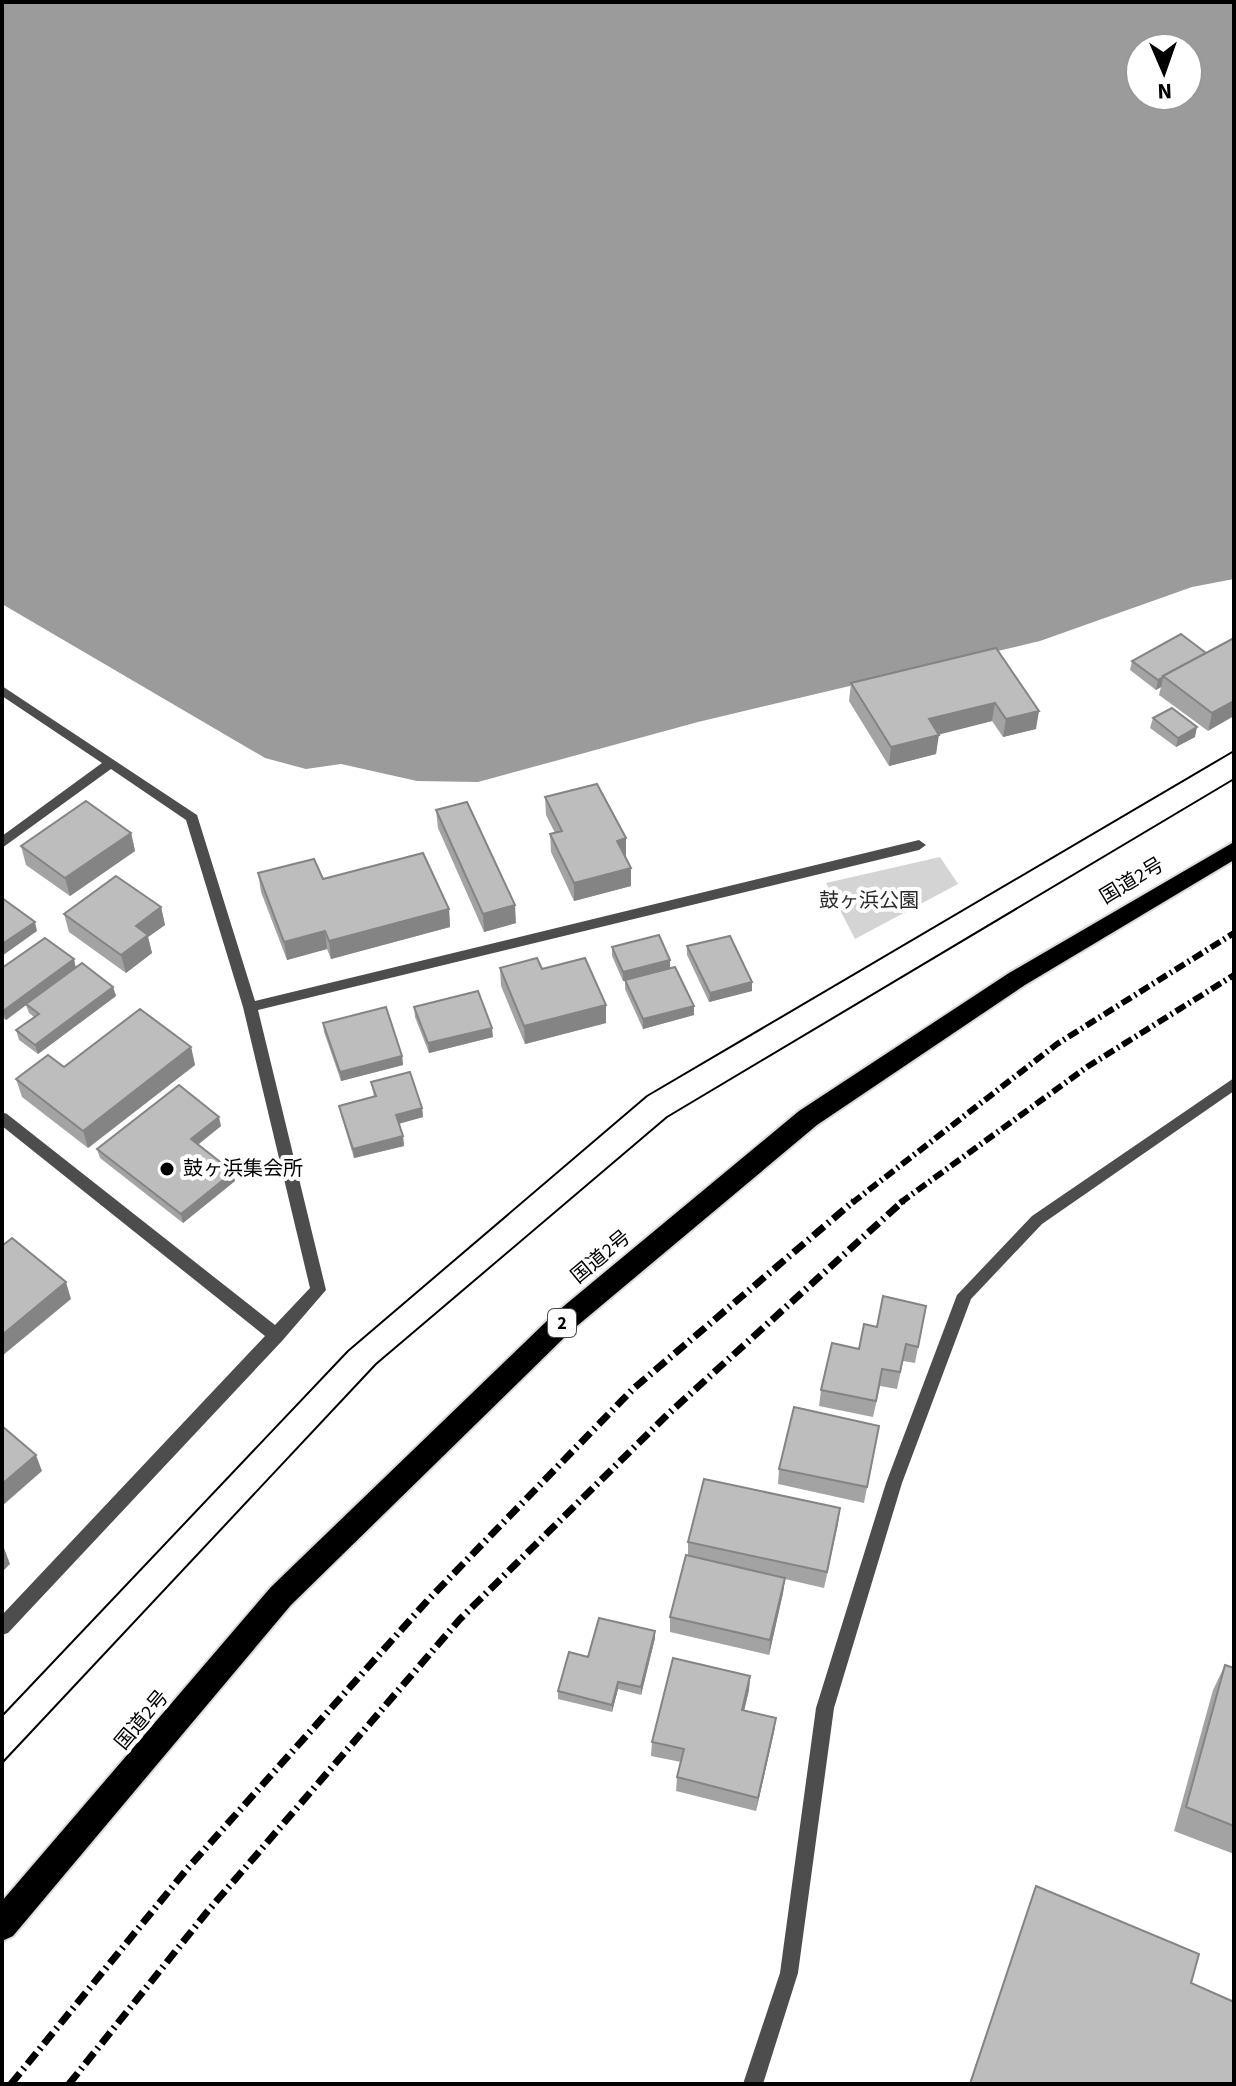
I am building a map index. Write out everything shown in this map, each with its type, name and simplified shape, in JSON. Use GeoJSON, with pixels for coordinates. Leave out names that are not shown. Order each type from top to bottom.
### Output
{"type":"FeatureCollection","features":[{"type":"Feature","properties":{"kind":"highway","name":"国道2号"},"geometry":{"type":"LineString","coordinates":[[2,1925],[281,1596],[562,1323],[808,1118],[1017,979],[1234,850]]}},
{"type":"Feature","properties":{"kind":"street"},"geometry":{"type":"LineString","coordinates":[[2,690],[192,818],[250,1007],[318,1290],[2,1627]]}},
{"type":"Feature","properties":{"kind":"street"},"geometry":{"type":"LineString","coordinates":[[2,843],[109,764]]}},
{"type":"Feature","properties":{"kind":"street"},"geometry":{"type":"LineString","coordinates":[[250,1007],[919,845]]}},
{"type":"Feature","properties":{"kind":"street"},"geometry":{"type":"LineString","coordinates":[[753,2084],[789,1973],[825,1708],[894,1483],[965,1295],[1037,1220],[1234,1084]]}},
{"type":"Feature","properties":{"kind":"street"},"geometry":{"type":"LineString","coordinates":[[2,1118],[277,1336]]}},
{"type":"Feature","properties":{"kind":"green space","name":"鼓ヶ浜公園"},"geometry":{"type":"Polygon","coordinates":[[[940,857],[958,884],[855,939],[826,883],[940,857]]]}},
{"type":"Feature","properties":{"kind":"shaded area"},"geometry":{"type":"Polygon","coordinates":[[[2,2],[1234,2],[1234,579],[1192,587],[1040,641],[698,722],[478,782],[417,781],[341,764],[306,769],[265,758],[2,604],[2,2]]]}},
{"type":"Feature","properties":{"kind":"building"},"geometry":{"type":"Polygon","coordinates":[[[1181,634],[1206,653],[1158,680],[1132,661],[1181,634]]]}},
{"type":"Feature","properties":{"kind":"building"},"geometry":{"type":"Polygon","coordinates":[[[1234,638],[1234,701],[1212,713],[1163,676],[1234,638]]]}},
{"type":"Feature","properties":{"kind":"building"},"geometry":{"type":"Polygon","coordinates":[[[996,648],[1039,711],[1006,719],[995,703],[929,719],[939,735],[891,747],[851,683],[996,648]]]}},
{"type":"Feature","properties":{"kind":"building"},"geometry":{"type":"Polygon","coordinates":[[[1172,708],[1197,727],[1178,738],[1153,718],[1172,708]]]}},
{"type":"Feature","properties":{"kind":"building"},"geometry":{"type":"Polygon","coordinates":[[[597,784],[626,838],[617,841],[631,868],[574,883],[550,834],[562,831],[545,797],[597,784]]]}},
{"type":"Feature","properties":{"kind":"building"},"geometry":{"type":"Polygon","coordinates":[[[86,801],[131,833],[65,878],[21,846],[86,801]]]}},
{"type":"Feature","properties":{"kind":"building"},"geometry":{"type":"Polygon","coordinates":[[[467,802],[515,905],[483,914],[436,810],[467,802]]]}},
{"type":"Feature","properties":{"kind":"building"},"geometry":{"type":"Polygon","coordinates":[[[423,853],[449,909],[329,941],[325,931],[284,942],[258,873],[314,859],[323,879],[423,853]]]}},
{"type":"Feature","properties":{"kind":"building"},"geometry":{"type":"Polygon","coordinates":[[[116,876],[161,907],[136,926],[148,935],[121,955],[64,914],[116,876]]]}},
{"type":"Feature","properties":{"kind":"building"},"geometry":{"type":"Polygon","coordinates":[[[2,898],[35,922],[2,944],[2,898]]]}},
{"type":"Feature","properties":{"kind":"building"},"geometry":{"type":"Polygon","coordinates":[[[659,935],[670,960],[623,972],[612,947],[659,935]]]}},
{"type":"Feature","properties":{"kind":"building"},"geometry":{"type":"Polygon","coordinates":[[[730,936],[752,982],[710,993],[687,946],[730,936]]]}},
{"type":"Feature","properties":{"kind":"building"},"geometry":{"type":"Polygon","coordinates":[[[45,938],[74,959],[3,1011],[2,968],[45,938]]]}},
{"type":"Feature","properties":{"kind":"building"},"geometry":{"type":"Polygon","coordinates":[[[537,958],[542,969],[585,958],[606,1005],[524,1026],[500,968],[537,958]]]}},
{"type":"Feature","properties":{"kind":"building"},"geometry":{"type":"Polygon","coordinates":[[[82,963],[113,987],[35,1045],[16,1030],[39,1014],[26,1004],[82,963]]]}},
{"type":"Feature","properties":{"kind":"building"},"geometry":{"type":"Polygon","coordinates":[[[675,967],[694,1006],[643,1019],[625,980],[675,967]]]}},
{"type":"Feature","properties":{"kind":"building"},"geometry":{"type":"Polygon","coordinates":[[[478,991],[492,1028],[428,1043],[414,1007],[478,991]]]}},
{"type":"Feature","properties":{"kind":"building"},"geometry":{"type":"Polygon","coordinates":[[[386,1007],[402,1056],[340,1072],[323,1023],[386,1007]]]}},
{"type":"Feature","properties":{"kind":"building"},"geometry":{"type":"Polygon","coordinates":[[[140,1009],[191,1047],[83,1131],[16,1079],[48,1055],[64,1067],[140,1009]]]}},
{"type":"Feature","properties":{"kind":"building"},"geometry":{"type":"Polygon","coordinates":[[[410,1072],[422,1108],[396,1115],[403,1136],[353,1149],[339,1106],[376,1096],[371,1082],[410,1072]]]}},
{"type":"Feature","properties":{"kind":"building","name":"鼓ヶ浜集会所"},"geometry":{"type":"Polygon","coordinates":[[[179,1085],[219,1117],[191,1139],[233,1172],[181,1214],[97,1149],[179,1085]]]}},
{"type":"Feature","properties":{"kind":"building"},"geometry":{"type":"Polygon","coordinates":[[[12,1238],[66,1282],[2,1335],[2,1246],[12,1238]]]}},
{"type":"Feature","properties":{"kind":"building"},"geometry":{"type":"Polygon","coordinates":[[[883,1296],[926,1306],[918,1347],[906,1344],[900,1372],[882,1369],[876,1401],[821,1390],[832,1343],[859,1349],[864,1324],[877,1327],[883,1296]]]}},
{"type":"Feature","properties":{"kind":"building"},"geometry":{"type":"Polygon","coordinates":[[[794,1407],[879,1426],[867,1487],[779,1469],[794,1407]]]}},
{"type":"Feature","properties":{"kind":"building"},"geometry":{"type":"Polygon","coordinates":[[[2,1426],[36,1455],[2,1484],[2,1426]]]}},
{"type":"Feature","properties":{"kind":"building"},"geometry":{"type":"Polygon","coordinates":[[[704,1479],[840,1508],[827,1572],[688,1542],[704,1479]]]}},
{"type":"Feature","properties":{"kind":"building"},"geometry":{"type":"Polygon","coordinates":[[[686,1555],[785,1578],[770,1640],[670,1617],[686,1555]]]}},
{"type":"Feature","properties":{"kind":"building"},"geometry":{"type":"Polygon","coordinates":[[[599,1618],[655,1631],[641,1687],[618,1682],[612,1705],[558,1691],[569,1652],[588,1657],[599,1618]]]}},
{"type":"Feature","properties":{"kind":"building"},"geometry":{"type":"Polygon","coordinates":[[[673,1658],[750,1676],[742,1710],[776,1718],[758,1798],[677,1777],[684,1749],[652,1742],[673,1658]]]}},
{"type":"Feature","properties":{"kind":"building"},"geometry":{"type":"Polygon","coordinates":[[[1225,1665],[1234,1668],[1234,1826],[1186,1807],[1225,1665]]]}},
{"type":"Feature","properties":{"kind":"building"},"geometry":{"type":"Polygon","coordinates":[[[1036,1886],[1199,1954],[1191,1983],[1234,2002],[1234,2084],[970,2084],[1036,1886]]]}},
{"type":"Feature","properties":{"kind":"tram line"},"geometry":{"type":"LineString","coordinates":[[2,1716],[348,1351],[647,1096],[1234,751]]}},
{"type":"Feature","properties":{"kind":"tram line"},"geometry":{"type":"LineString","coordinates":[[2,1763],[376,1364],[667,1117],[1234,779]]}},
{"type":"Feature","properties":{"kind":"railway"},"geometry":{"type":"LineString","coordinates":[[852,1203],[1057,1044],[1234,933]]}},
{"type":"Feature","properties":{"kind":"railway"},"geometry":{"type":"LineString","coordinates":[[900,1203],[1087,1067],[1234,975]]}},
{"type":"Feature","properties":{"kind":"railway"},"geometry":{"type":"LineString","coordinates":[[11,2084],[187,1869],[428,1600],[633,1389],[854,1201]]}},
{"type":"Feature","properties":{"kind":"railway"},"geometry":{"type":"LineString","coordinates":[[69,2084],[207,1912],[460,1619],[667,1415],[903,1201]]}},
{"type":"Feature","properties":{"kind":"place","name":"鼓ヶ浜集会所"},"geometry":{"type":"Point","coordinates":[167,1169]}}]}
